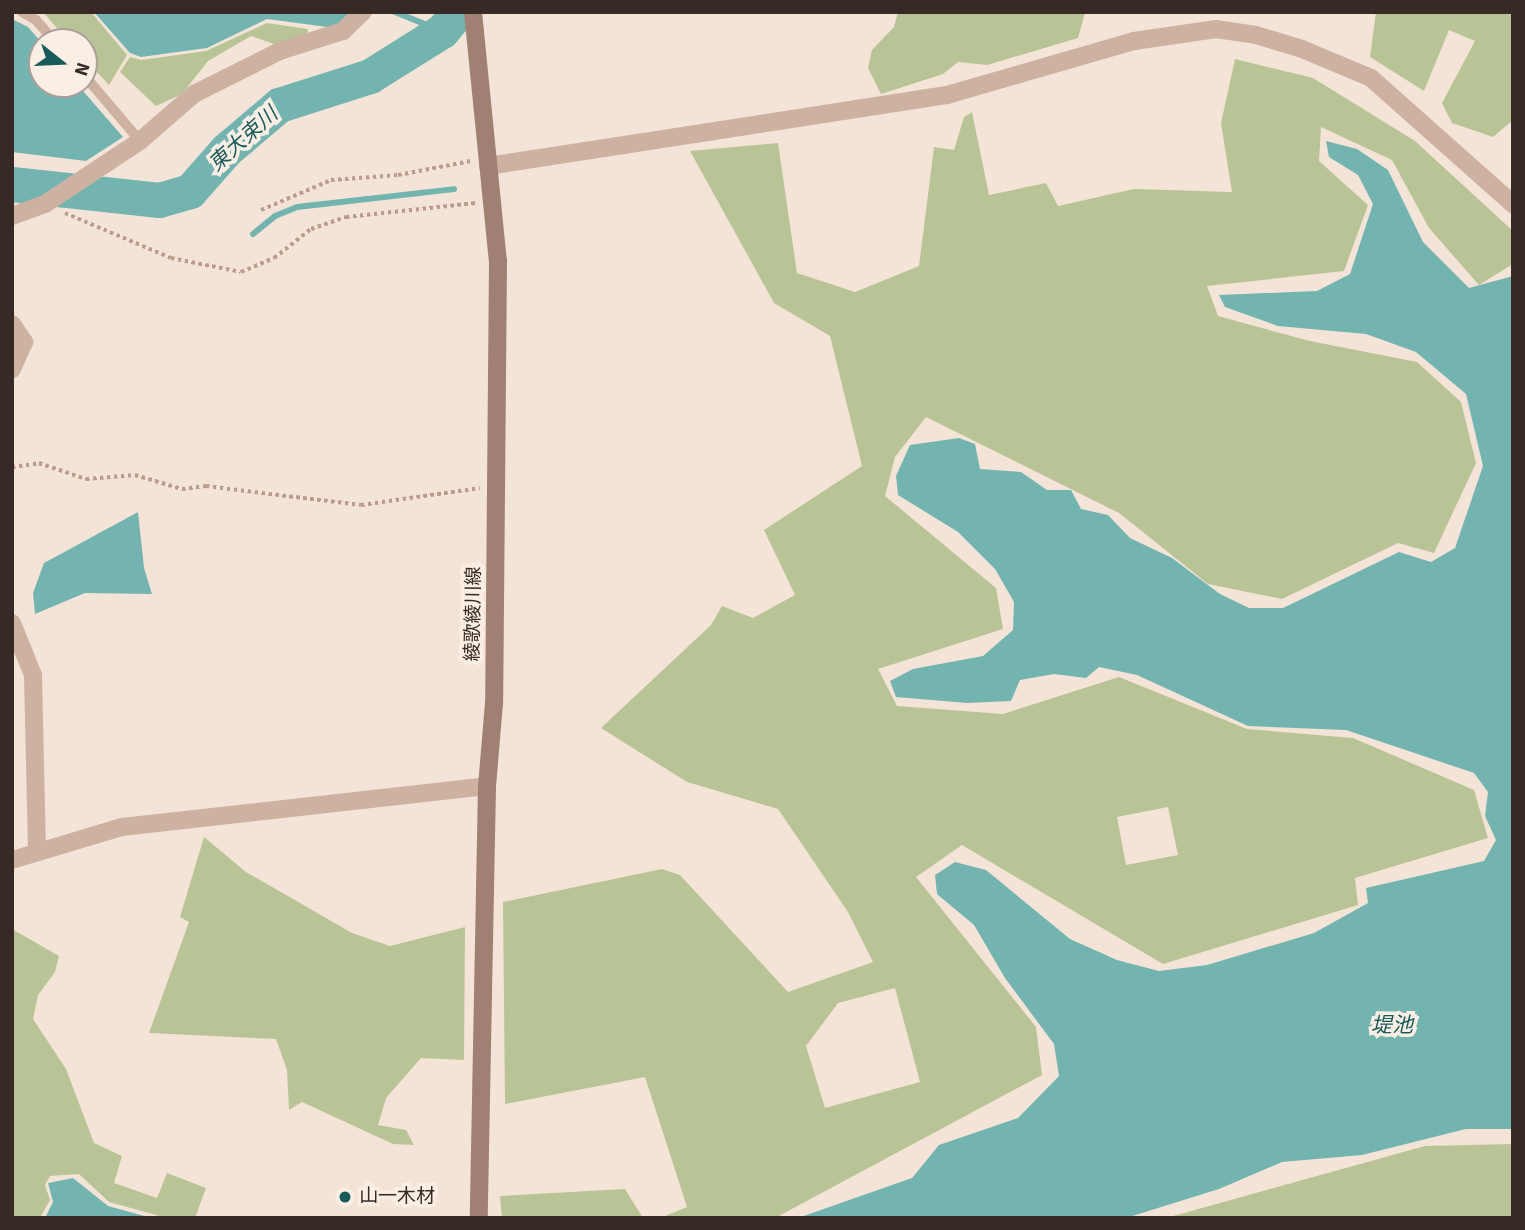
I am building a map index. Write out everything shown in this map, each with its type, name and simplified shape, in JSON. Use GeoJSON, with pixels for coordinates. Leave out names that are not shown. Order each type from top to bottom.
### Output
{"type":"FeatureCollection","features":[{"type":"Feature","properties":{"kind":"main road","name":"綾歌綾川線"},"geometry":{"type":"LineString","coordinates":[[474,12],[475,49],[498,261],[494,703],[487,786],[479,1218]]}},
{"type":"Feature","properties":{"kind":"street"},"geometry":{"type":"LineString","coordinates":[[12,216],[49,202],[140,141],[194,94],[280,51],[343,31],[363,12]]}},
{"type":"Feature","properties":{"kind":"street"},"geometry":{"type":"LineString","coordinates":[[488,163],[947,95],[1134,41],[1216,29],[1256,35],[1302,49],[1371,78],[1513,204]]}},
{"type":"Feature","properties":{"kind":"street"},"geometry":{"type":"LineString","coordinates":[[12,324],[24,342],[12,369]]}},
{"type":"Feature","properties":{"kind":"street"},"geometry":{"type":"LineString","coordinates":[[12,623],[33,675],[37,852]]}},
{"type":"Feature","properties":{"kind":"street"},"geometry":{"type":"LineString","coordinates":[[12,860],[122,827],[487,786]]}},
{"type":"Feature","properties":{"kind":"lane"},"geometry":{"type":"LineString","coordinates":[[22,12],[37,20],[44,28]]}},
{"type":"Feature","properties":{"kind":"lane"},"geometry":{"type":"LineString","coordinates":[[98,92],[140,141]]}},
{"type":"Feature","properties":{"kind":"path"},"geometry":{"type":"LineString","coordinates":[[261,210],[331,180],[398,175],[433,165],[488,163]]}},
{"type":"Feature","properties":{"kind":"path"},"geometry":{"type":"LineString","coordinates":[[49,202],[171,258],[241,272],[274,258],[311,229],[346,217],[492,201]]}},
{"type":"Feature","properties":{"kind":"path"},"geometry":{"type":"LineString","coordinates":[[12,467],[39,463],[86,479],[135,475],[182,489],[206,486],[361,505],[496,486]]}},
{"type":"Feature","properties":{"kind":"green space"},"geometry":{"type":"Polygon","coordinates":[[[43,12],[91,12],[127,55],[109,85],[98,73],[98,28],[57,28],[43,12]]]}},
{"type":"Feature","properties":{"kind":"green space"},"geometry":{"type":"Polygon","coordinates":[[[898,12],[1085,13],[1078,38],[987,65],[958,62],[943,74],[881,94],[868,68],[872,50],[894,27],[898,12]]]}},
{"type":"Feature","properties":{"kind":"green space"},"geometry":{"type":"Polygon","coordinates":[[[1376,12],[1513,12],[1513,120],[1493,137],[1452,123],[1442,103],[1475,41],[1449,30],[1424,91],[1370,57],[1376,12]]]}},
{"type":"Feature","properties":{"kind":"green space"},"geometry":{"type":"Polygon","coordinates":[[[267,23],[308,29],[307,35],[274,44],[251,36],[208,61],[182,94],[156,106],[120,72],[130,57],[141,60],[206,51],[267,23]]]}},
{"type":"Feature","properties":{"kind":"green space"},"geometry":{"type":"Polygon","coordinates":[[[1235,59],[1313,78],[1415,141],[1513,231],[1513,264],[1479,285],[1429,228],[1392,160],[1321,127],[1319,161],[1368,205],[1344,271],[1207,286],[1218,316],[1310,341],[1417,362],[1461,402],[1476,463],[1434,553],[1398,543],[1282,599],[1208,584],[1119,513],[926,417],[895,457],[885,496],[996,588],[1003,629],[878,669],[897,706],[1003,714],[1119,677],[1247,729],[1353,738],[1474,790],[1488,838],[1355,878],[1358,905],[1163,964],[962,845],[916,877],[1036,1027],[1042,1075],[775,1218],[660,1218],[687,1207],[645,1077],[505,1104],[503,902],[662,869],[680,875],[788,992],[873,962],[848,912],[778,809],[687,782],[601,728],[711,625],[722,606],[753,618],[795,595],[764,530],[862,466],[830,336],[774,303],[690,151],[778,143],[797,273],[855,292],[919,266],[934,147],[954,150],[964,117],[972,112],[989,195],[1046,183],[1058,206],[1134,189],[1232,192],[1221,123],[1235,59]],[[1168,807],[1117,817],[1126,865],[1178,855],[1168,807]],[[895,988],[838,1003],[806,1046],[825,1108],[920,1082],[895,988]]]}},
{"type":"Feature","properties":{"kind":"green space"},"geometry":{"type":"Polygon","coordinates":[[[204,837],[246,872],[352,933],[390,946],[465,927],[464,1060],[421,1058],[386,1098],[378,1125],[406,1130],[414,1145],[393,1144],[302,1102],[289,1110],[287,1070],[276,1039],[149,1033],[189,922],[180,917],[204,837]]]}},
{"type":"Feature","properties":{"kind":"green space"},"geometry":{"type":"Polygon","coordinates":[[[12,929],[59,956],[55,972],[38,995],[33,1019],[66,1069],[94,1143],[122,1156],[114,1183],[157,1198],[167,1173],[206,1188],[195,1218],[167,1218],[109,1202],[79,1174],[50,1176],[45,1185],[50,1200],[40,1218],[12,1218],[12,929]]]}},
{"type":"Feature","properties":{"kind":"green space"},"geometry":{"type":"Polygon","coordinates":[[[1513,1144],[1513,1218],[1166,1218],[1425,1146],[1513,1144]]]}},
{"type":"Feature","properties":{"kind":"green space"},"geometry":{"type":"Polygon","coordinates":[[[625,1189],[643,1218],[502,1218],[500,1196],[625,1189]]]}},
{"type":"Feature","properties":{"kind":"water"},"geometry":{"type":"Polygon","coordinates":[[[94,12],[350,12],[335,28],[267,19],[207,48],[141,57],[130,53],[94,12]]]}},
{"type":"Feature","properties":{"kind":"water"},"geometry":{"type":"Polygon","coordinates":[[[12,19],[29,28],[28,98],[89,98],[123,137],[86,161],[12,152],[12,19]]]}},
{"type":"Feature","properties":{"kind":"water","name":"堤池"},"geometry":{"type":"Polygon","coordinates":[[[1326,141],[1357,149],[1388,170],[1423,242],[1469,288],[1513,276],[1513,1129],[1466,1129],[1362,1155],[1282,1162],[1219,1189],[1126,1218],[798,1218],[912,1178],[939,1145],[1018,1118],[1059,1076],[1054,1044],[1005,978],[974,925],[937,894],[935,875],[955,862],[986,870],[1070,939],[1117,960],[1159,971],[1207,965],[1314,933],[1368,903],[1366,888],[1484,861],[1496,840],[1485,816],[1488,792],[1474,773],[1346,730],[1248,726],[1137,675],[1099,667],[1086,678],[1054,674],[1020,680],[1011,701],[967,703],[896,697],[890,681],[913,669],[983,656],[1013,630],[1014,602],[995,569],[958,532],[898,495],[896,476],[910,445],[959,438],[975,444],[980,469],[1021,472],[1047,490],[1071,490],[1081,509],[1108,515],[1130,538],[1172,558],[1220,594],[1249,608],[1283,608],[1399,552],[1431,562],[1455,548],[1483,466],[1466,394],[1416,352],[1366,334],[1278,326],[1225,307],[1219,295],[1317,291],[1350,274],[1373,204],[1358,175],[1329,157],[1326,141]]]}},
{"type":"Feature","properties":{"kind":"water"},"geometry":{"type":"Polygon","coordinates":[[[138,512],[144,568],[152,594],[85,593],[35,614],[33,593],[44,563],[138,512]]]}},
{"type":"Feature","properties":{"kind":"water"},"geometry":{"type":"Polygon","coordinates":[[[73,1178],[108,1206],[152,1218],[45,1218],[53,1202],[48,1183],[73,1178]]]}},
{"type":"Feature","properties":{"kind":"waterway"},"geometry":{"type":"LineString","coordinates":[[395,12],[442,31]]}},
{"type":"Feature","properties":{"kind":"waterway","name":"東大束川"},"geometry":{"type":"LineString","coordinates":[[12,184],[159,200],[190,191],[226,150],[279,105],[370,76],[442,31],[458,12]]}},
{"type":"Feature","properties":{"kind":"waterway"},"geometry":{"type":"LineString","coordinates":[[253,234],[275,216],[297,207],[454,189]]}},
{"type":"Feature","properties":{"kind":"place","name":"山一木材"},"geometry":{"type":"Point","coordinates":[345,1197]}}]}
